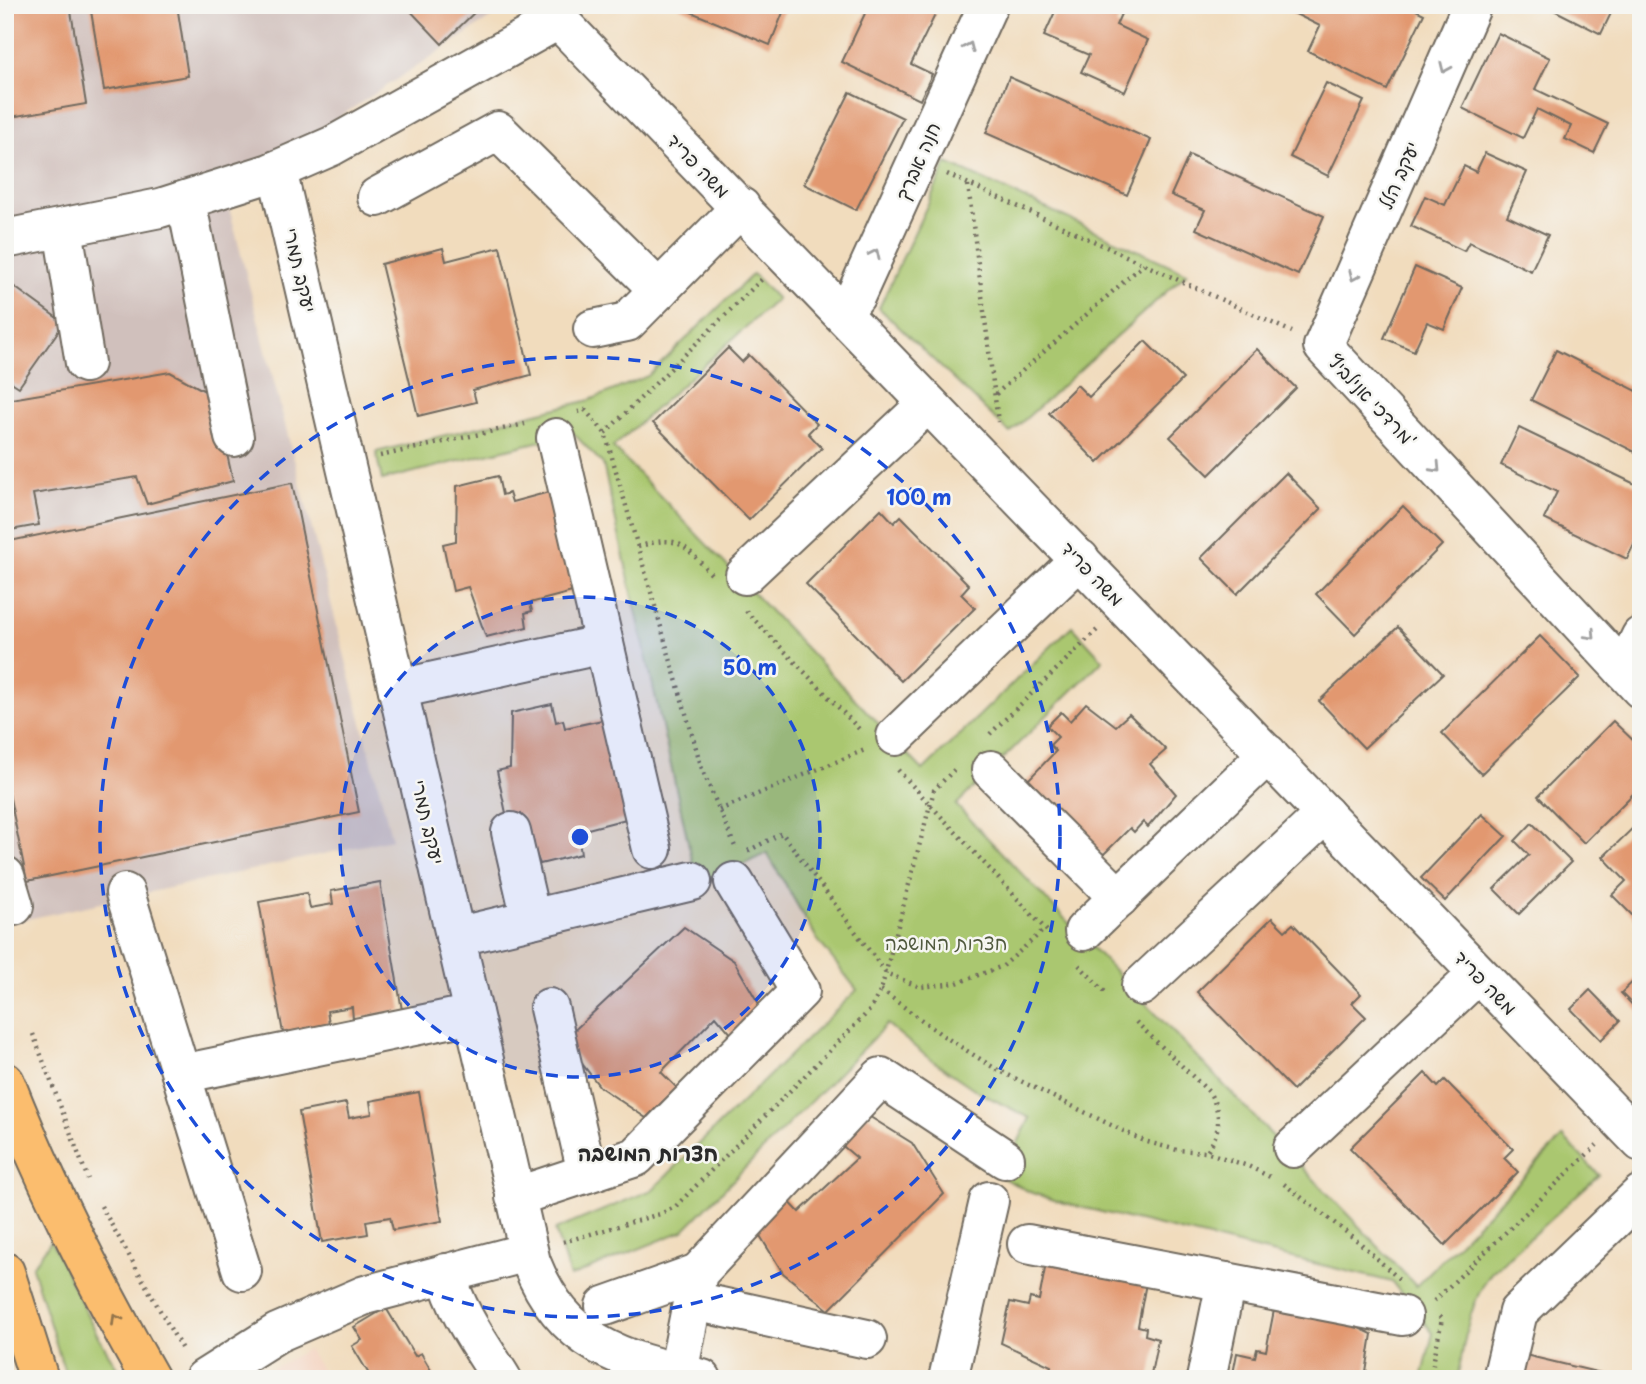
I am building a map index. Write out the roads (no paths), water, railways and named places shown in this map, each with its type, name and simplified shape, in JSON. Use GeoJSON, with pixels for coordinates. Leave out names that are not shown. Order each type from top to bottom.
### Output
{"type":"FeatureCollection","features":[{"type":"Feature","properties":{"kind":"main road"},"geometry":{"type":"LineString","coordinates":[[5,1082],[96,1283],[150,1379]]}},
{"type":"Feature","properties":{"kind":"main road"},"geometry":{"type":"LineString","coordinates":[[5,1272],[39,1379]]}},
{"type":"Feature","properties":{"kind":"street","name":"חנה אברך"},"geometry":{"type":"LineString","coordinates":[[842,313],[856,295],[988,5]]}},
{"type":"Feature","properties":{"kind":"street","name":"יעקב הלל"},"geometry":{"type":"LineString","coordinates":[[1323,346],[1472,5]]}},
{"type":"Feature","properties":{"kind":"street"},"geometry":{"type":"LineString","coordinates":[[5,239],[140,213],[277,170],[332,146],[551,13]]}},
{"type":"Feature","properties":{"kind":"street","name":"משה פריד"},"geometry":{"type":"LineString","coordinates":[[551,13],[1631,1132]]}},
{"type":"Feature","properties":{"kind":"street"},"geometry":{"type":"LineString","coordinates":[[377,197],[498,131],[659,290]]}},
{"type":"Feature","properties":{"kind":"street","name":"יעקב תמרי"},"geometry":{"type":"LineString","coordinates":[[277,170],[528,1252],[540,1284],[551,1303],[578,1332],[613,1353],[690,1376]]}},
{"type":"Feature","properties":{"kind":"street"},"geometry":{"type":"LineString","coordinates":[[180,202],[190,220],[234,437]]}},
{"type":"Feature","properties":{"kind":"street"},"geometry":{"type":"LineString","coordinates":[[593,329],[627,322],[741,207]]}},
{"type":"Feature","properties":{"kind":"street"},"geometry":{"type":"LineString","coordinates":[[62,229],[85,363]]}},
{"type":"Feature","properties":{"kind":"street","name":"מרדכי אנילביץ'"},"geometry":{"type":"LineString","coordinates":[[1323,346],[1632,680]]}},
{"type":"Feature","properties":{"kind":"street"},"geometry":{"type":"LineString","coordinates":[[735,587],[927,404]]}},
{"type":"Feature","properties":{"kind":"street"},"geometry":{"type":"LineString","coordinates":[[556,439],[652,849]]}},
{"type":"Feature","properties":{"kind":"street"},"geometry":{"type":"LineString","coordinates":[[882,746],[1080,559]]}},
{"type":"Feature","properties":{"kind":"street"},"geometry":{"type":"LineString","coordinates":[[1632,680],[1641,635]]}},
{"type":"Feature","properties":{"kind":"street"},"geometry":{"type":"LineString","coordinates":[[398,689],[604,644]]}},
{"type":"Feature","properties":{"kind":"street"},"geometry":{"type":"LineString","coordinates":[[1071,944],[1268,754]]}},
{"type":"Feature","properties":{"kind":"street"},"geometry":{"type":"LineString","coordinates":[[979,757],[1119,898]]}},
{"type":"Feature","properties":{"kind":"street"},"geometry":{"type":"LineString","coordinates":[[1129,1001],[1325,814]]}},
{"type":"Feature","properties":{"kind":"street"},"geometry":{"type":"LineString","coordinates":[[511,832],[531,919]]}},
{"type":"Feature","properties":{"kind":"street"},"geometry":{"type":"LineString","coordinates":[[515,1197],[636,1157],[800,991],[736,869]]}},
{"type":"Feature","properties":{"kind":"street"},"geometry":{"type":"LineString","coordinates":[[455,937],[692,881]]}},
{"type":"Feature","properties":{"kind":"street"},"geometry":{"type":"LineString","coordinates":[[125,893],[242,1271]]}},
{"type":"Feature","properties":{"kind":"street"},"geometry":{"type":"LineString","coordinates":[[1293,1148],[1478,974]]}},
{"type":"Feature","properties":{"kind":"street"},"geometry":{"type":"LineString","coordinates":[[549,1008],[587,1173]]}},
{"type":"Feature","properties":{"kind":"street"},"geometry":{"type":"LineString","coordinates":[[181,1074],[473,1014]]}},
{"type":"Feature","properties":{"kind":"street"},"geometry":{"type":"LineString","coordinates":[[690,1376],[696,1287],[881,1077],[1005,1159]]}},
{"type":"Feature","properties":{"kind":"street"},"geometry":{"type":"LineString","coordinates":[[1502,1379],[1518,1312],[1641,1194]]}},
{"type":"Feature","properties":{"kind":"street"},"geometry":{"type":"LineString","coordinates":[[948,1379],[989,1201]]}},
{"type":"Feature","properties":{"kind":"street"},"geometry":{"type":"LineString","coordinates":[[1027,1244],[1226,1282],[1419,1306]]}},
{"type":"Feature","properties":{"kind":"street"},"geometry":{"type":"LineString","coordinates":[[195,1367],[365,1295],[528,1252]]}},
{"type":"Feature","properties":{"kind":"street"},"geometry":{"type":"LineString","coordinates":[[446,1273],[458,1308],[502,1379]]}},
{"type":"Feature","properties":{"kind":"street"},"geometry":{"type":"LineString","coordinates":[[1206,1379],[1226,1282]]}},
{"type":"Feature","properties":{"kind":"street"},"geometry":{"type":"LineString","coordinates":[[605,1306],[696,1287],[867,1339]]}},
{"type":"Feature","properties":{"kind":"district","name":"חצרות המושבה"},"geometry":{"type":"Point","coordinates":[648,1152]}}]}
